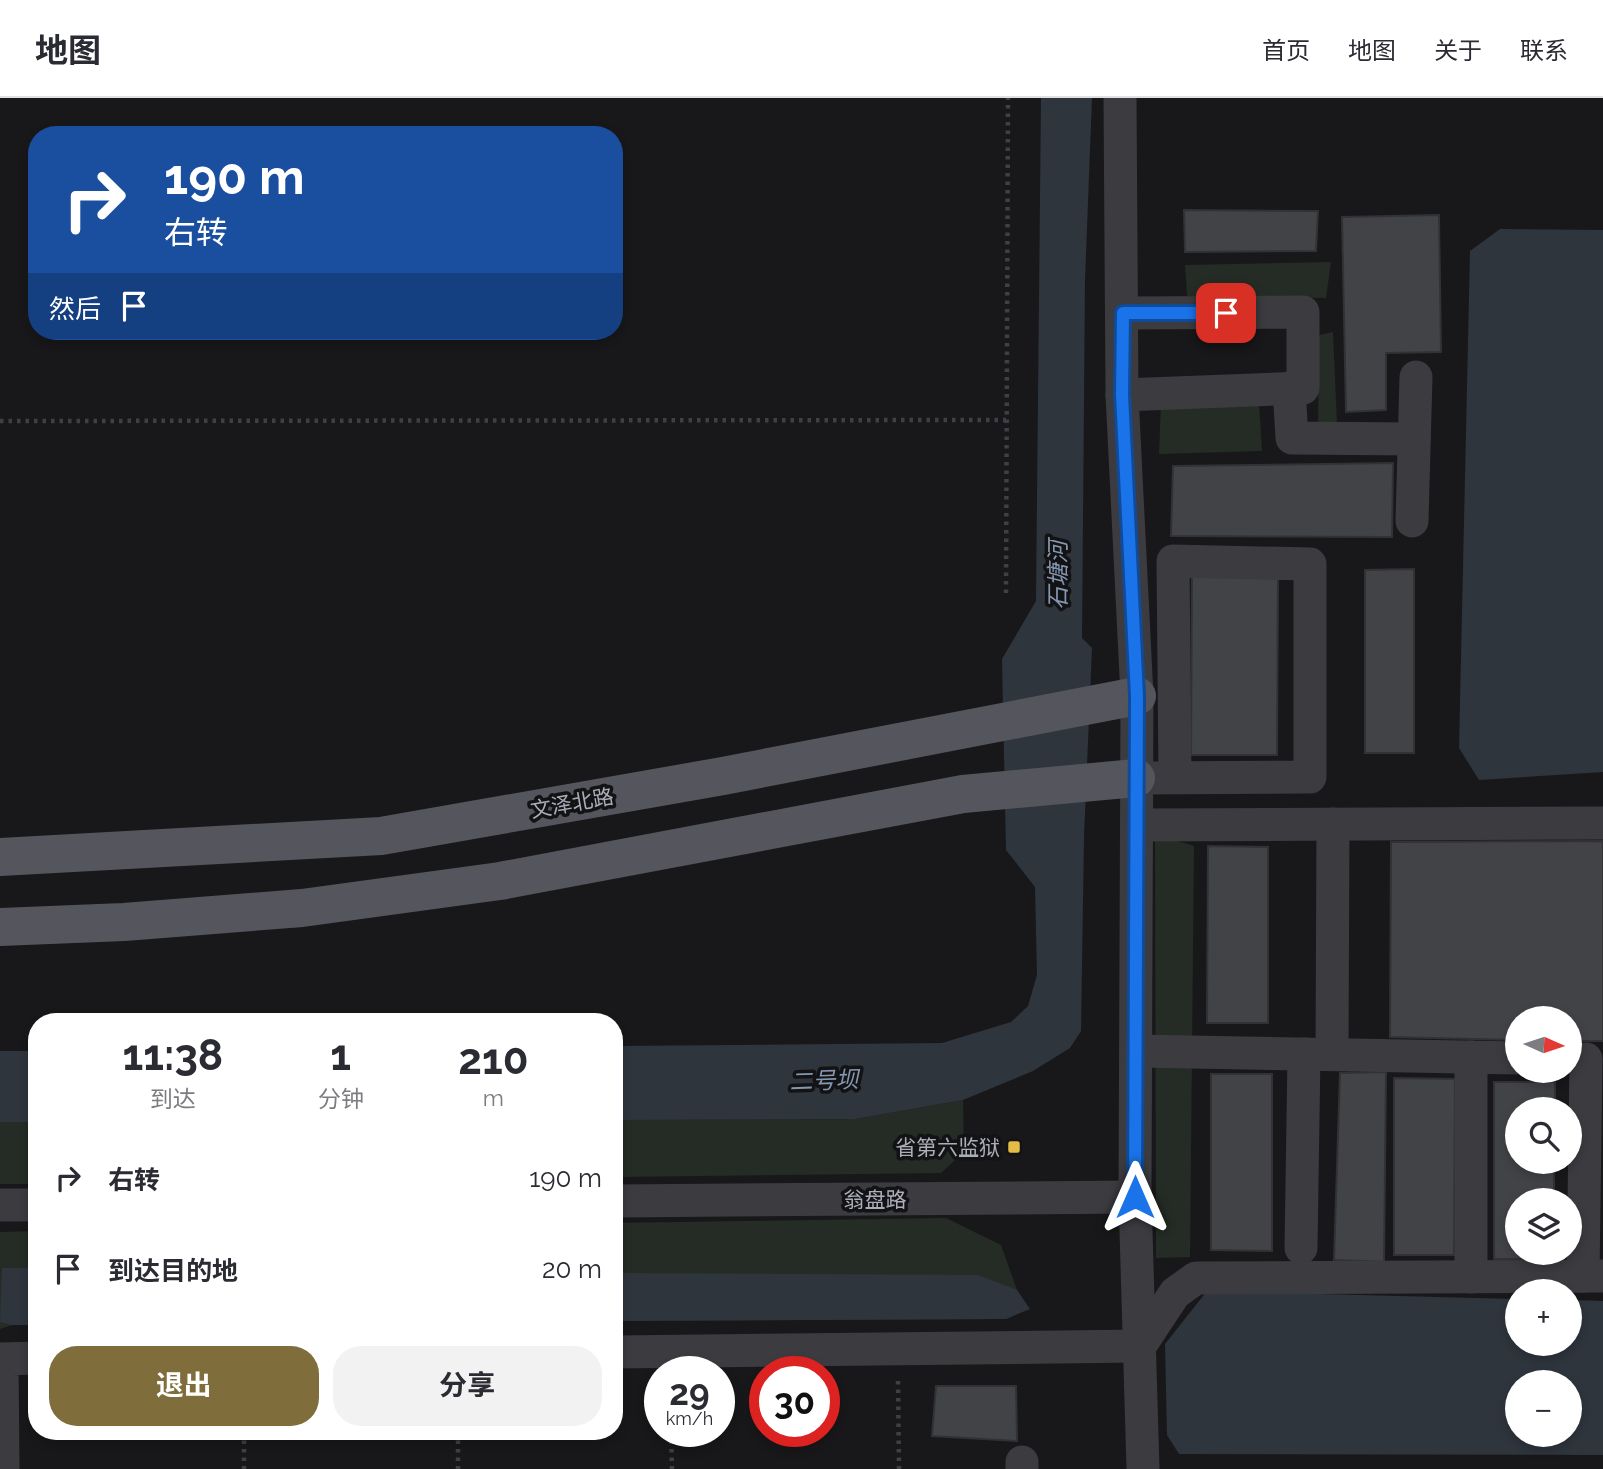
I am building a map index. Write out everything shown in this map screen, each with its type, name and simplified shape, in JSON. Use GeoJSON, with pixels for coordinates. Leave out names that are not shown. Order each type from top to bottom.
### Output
{"type":"FeatureCollection","features":[{"type":"Feature","properties":{"kind":"main road","name":"文泽北路"},"geometry":{"type":"LineString","coordinates":[[0,857],[381,836],[723,776],[1137,696]]}},
{"type":"Feature","properties":{"kind":"main road"},"geometry":{"type":"LineString","coordinates":[[0,927],[124,922],[302,908],[500,881],[963,794],[1136,778]]}},
{"type":"Feature","properties":{"kind":"street"},"geometry":{"type":"LineString","coordinates":[[1120,98],[1122,395],[1137,696],[1135,1197],[1143,1469]]}},
{"type":"Feature","properties":{"kind":"street"},"geometry":{"type":"LineString","coordinates":[[1122,395],[1303,388],[1303,313],[1123,313]]}},
{"type":"Feature","properties":{"kind":"street"},"geometry":{"type":"LineString","coordinates":[[1412,522],[1416,377]]}},
{"type":"Feature","properties":{"kind":"street"},"geometry":{"type":"LineString","coordinates":[[1289,388],[1292,438],[1414,439]]}},
{"type":"Feature","properties":{"kind":"street"},"geometry":{"type":"LineString","coordinates":[[1136,778],[1175,778],[1310,777],[1310,564],[1173,561],[1175,778]]}},
{"type":"Feature","properties":{"kind":"street"},"geometry":{"type":"LineString","coordinates":[[1136,825],[1603,823]]}},
{"type":"Feature","properties":{"kind":"street"},"geometry":{"type":"LineString","coordinates":[[1301,1248],[1318,1054],[1333,824]]}},
{"type":"Feature","properties":{"kind":"street"},"geometry":{"type":"LineString","coordinates":[[1136,1051],[1505,1058]]}},
{"type":"Feature","properties":{"kind":"street"},"geometry":{"type":"LineString","coordinates":[[1471,1057],[1471,1277]]}},
{"type":"Feature","properties":{"kind":"street"},"geometry":{"type":"LineString","coordinates":[[1140,1346],[1175,1293],[1196,1278],[1593,1276],[1586,1059]]}},
{"type":"Feature","properties":{"kind":"street","name":"翁盘路"},"geometry":{"type":"LineString","coordinates":[[623,1201],[1135,1197]]}},
{"type":"Feature","properties":{"kind":"street"},"geometry":{"type":"LineString","coordinates":[[0,1205],[28,1205]]}},
{"type":"Feature","properties":{"kind":"street"},"geometry":{"type":"LineString","coordinates":[[623,1352],[1140,1346]]}},
{"type":"Feature","properties":{"kind":"street"},"geometry":{"type":"LineString","coordinates":[[3,1469],[2,1359],[28,1358]]}},
{"type":"Feature","properties":{"kind":"path"},"geometry":{"type":"LineString","coordinates":[[1006,593],[1008,98]]}},
{"type":"Feature","properties":{"kind":"path"},"geometry":{"type":"LineString","coordinates":[[0,421],[1006,420]]}},
{"type":"Feature","properties":{"kind":"path"},"geometry":{"type":"LineString","coordinates":[[897,1349],[899,1469]]}},
{"type":"Feature","properties":{"kind":"path"},"geometry":{"type":"LineString","coordinates":[[244,1440],[244,1469]]}},
{"type":"Feature","properties":{"kind":"path"},"geometry":{"type":"LineString","coordinates":[[458,1440],[458,1469]]}},
{"type":"Feature","properties":{"kind":"path"},"geometry":{"type":"LineString","coordinates":[[671,1447],[672,1469]]}},
{"type":"Feature","properties":{"kind":"shaded area"},"geometry":{"type":"Polygon","coordinates":[[[1331,262],[1326,298],[1187,296],[1185,265],[1331,262]]]}},
{"type":"Feature","properties":{"kind":"shaded area"},"geometry":{"type":"Polygon","coordinates":[[[1333,332],[1337,424],[1318,427],[1319,335],[1333,332]]]}},
{"type":"Feature","properties":{"kind":"shaded area"},"geometry":{"type":"Polygon","coordinates":[[[1161,403],[1259,403],[1262,451],[1159,454],[1161,403]]]}},
{"type":"Feature","properties":{"kind":"shaded area"},"geometry":{"type":"Polygon","coordinates":[[[1155,834],[1194,846],[1190,1257],[1156,1258],[1155,834]]]}},
{"type":"Feature","properties":{"kind":"shaded area"},"geometry":{"type":"Polygon","coordinates":[[[963,1100],[964,1152],[941,1173],[623,1177],[623,1120],[855,1119],[963,1100]]]}},
{"type":"Feature","properties":{"kind":"shaded area"},"geometry":{"type":"Polygon","coordinates":[[[0,1122],[28,1122],[28,1184],[0,1184],[0,1122]]]}},
{"type":"Feature","properties":{"kind":"shaded area"},"geometry":{"type":"Polygon","coordinates":[[[946,1218],[1001,1245],[1017,1290],[1006,1319],[623,1321],[623,1223],[946,1218]]]}},
{"type":"Feature","properties":{"kind":"shaded area"},"geometry":{"type":"Polygon","coordinates":[[[28,1231],[28,1325],[12,1325],[0,1329],[0,1232],[28,1231]]]}},
{"type":"Feature","properties":{"kind":"water"},"geometry":{"type":"Polygon","coordinates":[[[1041,98],[1092,98],[1085,280],[1082,638],[1092,648],[1084,836],[1081,1031],[1070,1048],[1033,1071],[963,1100],[855,1119],[623,1120],[623,1046],[942,1043],[1011,1022],[1028,1006],[1037,975],[1035,887],[1006,850],[1002,659],[1036,601],[1041,98]]]}},
{"type":"Feature","properties":{"kind":"water"},"geometry":{"type":"Polygon","coordinates":[[[1500,229],[1603,230],[1603,772],[1479,780],[1459,748],[1470,251],[1500,229]]]}},
{"type":"Feature","properties":{"kind":"water"},"geometry":{"type":"Polygon","coordinates":[[[0,1051],[28,1051],[28,1122],[0,1122],[0,1051]]]}},
{"type":"Feature","properties":{"kind":"water"},"geometry":{"type":"Polygon","coordinates":[[[2,1268],[28,1268],[28,1325],[0,1322],[2,1268]]]}},
{"type":"Feature","properties":{"kind":"water"},"geometry":{"type":"Polygon","coordinates":[[[623,1273],[978,1275],[1017,1290],[1030,1309],[1006,1319],[623,1321],[623,1273]]]}},
{"type":"Feature","properties":{"kind":"water"},"geometry":{"type":"Polygon","coordinates":[[[1207,1291],[1505,1299],[1505,1356],[1582,1356],[1582,1300],[1603,1301],[1603,1455],[1179,1454],[1167,1435],[1165,1344],[1207,1291]]]}},
{"type":"Feature","properties":{"kind":"building"},"geometry":{"type":"Polygon","coordinates":[[[1184,210],[1318,211],[1316,251],[1185,252],[1184,210]]]}},
{"type":"Feature","properties":{"kind":"building"},"geometry":{"type":"Polygon","coordinates":[[[1439,215],[1441,352],[1386,353],[1386,410],[1346,412],[1342,217],[1439,215]]]}},
{"type":"Feature","properties":{"kind":"building"},"geometry":{"type":"Polygon","coordinates":[[[1393,463],[1392,537],[1171,536],[1173,466],[1393,463]]]}},
{"type":"Feature","properties":{"kind":"building"},"geometry":{"type":"Polygon","coordinates":[[[1414,569],[1414,753],[1365,753],[1365,570],[1414,569]]]}},
{"type":"Feature","properties":{"kind":"building"},"geometry":{"type":"Polygon","coordinates":[[[1192,572],[1278,572],[1277,755],[1191,755],[1192,572]]]}},
{"type":"Feature","properties":{"kind":"building"},"geometry":{"type":"Polygon","coordinates":[[[1603,841],[1603,1041],[1582,1041],[1582,1006],[1505,1006],[1505,1040],[1390,1037],[1391,842],[1603,841]]]}},
{"type":"Feature","properties":{"kind":"building"},"geometry":{"type":"Polygon","coordinates":[[[1208,846],[1268,847],[1268,1023],[1207,1023],[1208,846]]]}},
{"type":"Feature","properties":{"kind":"building"},"geometry":{"type":"Polygon","coordinates":[[[1386,1072],[1384,1262],[1334,1260],[1340,1073],[1386,1072]]]}},
{"type":"Feature","properties":{"kind":"building"},"geometry":{"type":"Polygon","coordinates":[[[1211,1074],[1272,1074],[1272,1251],[1211,1250],[1211,1074]]]}},
{"type":"Feature","properties":{"kind":"building"},"geometry":{"type":"Polygon","coordinates":[[[1394,1078],[1455,1079],[1454,1255],[1394,1255],[1394,1078]]]}},
{"type":"Feature","properties":{"kind":"building"},"geometry":{"type":"Polygon","coordinates":[[[1494,1082],[1555,1083],[1555,1097],[1505,1097],[1505,1174],[1554,1174],[1554,1188],[1505,1188],[1505,1259],[1494,1259],[1494,1082]]]}},
{"type":"Feature","properties":{"kind":"building"},"geometry":{"type":"Polygon","coordinates":[[[936,1386],[1016,1386],[1017,1441],[932,1436],[936,1386]]]}},
{"type":"Feature","properties":{"kind":"place","name":"省第六监狱"},"geometry":{"type":"Point","coordinates":[1014,1147]}},
{"type":"Feature","properties":{"kind":"route"},"geometry":{"type":"LineString","coordinates":[[1135,1197],[1137,696],[1122,395],[1123,313],[1226,313]]}},
{"type":"Feature","properties":{"kind":"water label","name":"石塘河"},"geometry":{"type":"Point","coordinates":[1057,575]}},
{"type":"Feature","properties":{"kind":"water label","name":"二号坝"},"geometry":{"type":"Point","coordinates":[824,1080]}}]}
